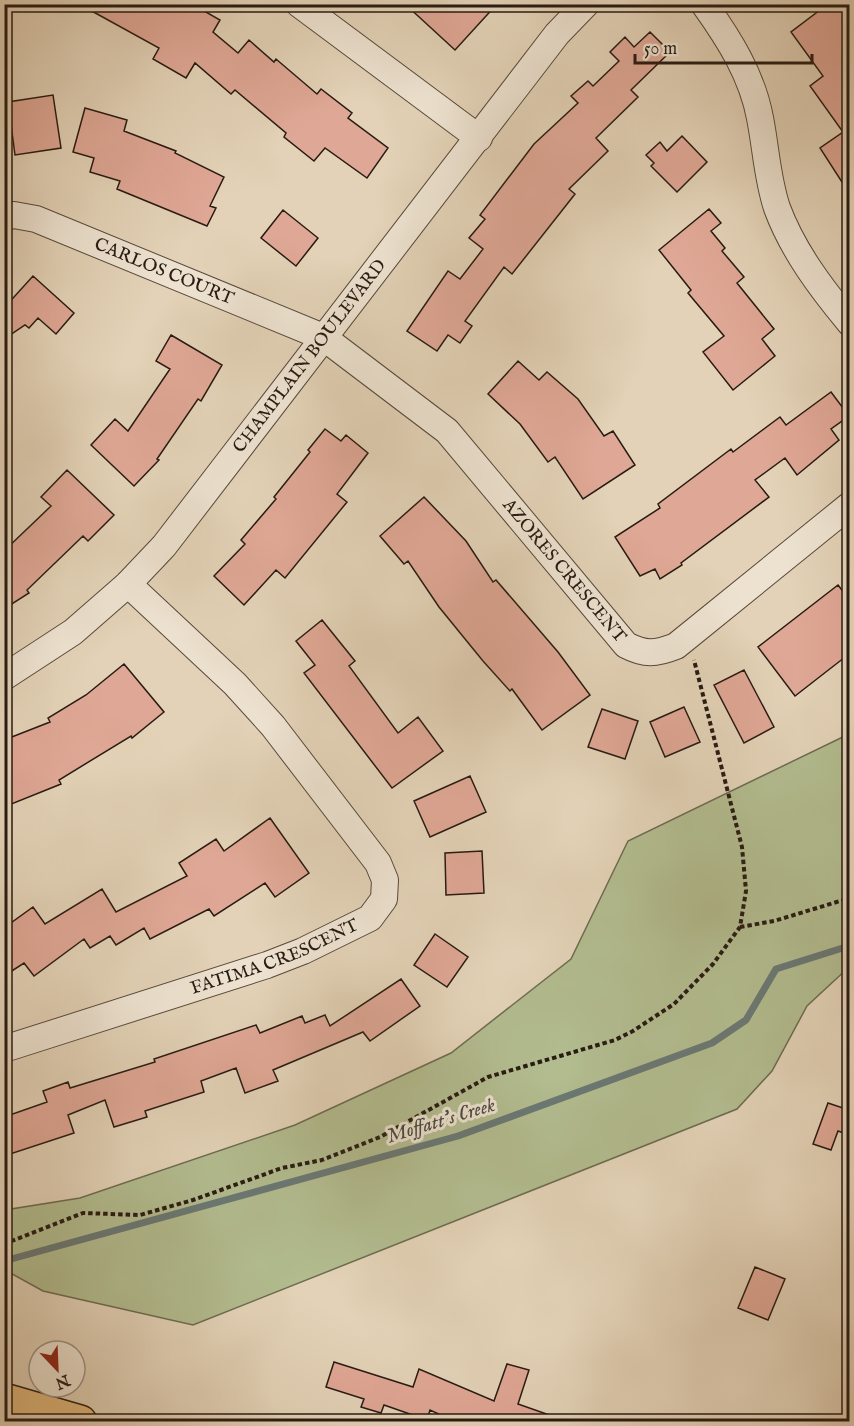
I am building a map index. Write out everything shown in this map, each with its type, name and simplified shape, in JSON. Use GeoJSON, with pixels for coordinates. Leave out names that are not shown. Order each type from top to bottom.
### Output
{"type":"FeatureCollection","features":[{"type":"Feature","properties":{"kind":"main road"},"geometry":{"type":"LineString","coordinates":[[4,1400],[80,1422]]}},
{"type":"Feature","properties":{"kind":"street"},"geometry":{"type":"LineString","coordinates":[[299,4],[479,138]]}},
{"type":"Feature","properties":{"kind":"street","name":"CHAMPLAIN BOULEVARD"},"geometry":{"type":"LineString","coordinates":[[4,677],[73,632],[128,584],[164,546],[557,34],[586,4]]}},
{"type":"Feature","properties":{"kind":"street"},"geometry":{"type":"LineString","coordinates":[[704,4],[746,70],[760,117],[767,169],[774,197],[793,244],[824,292],[849,323]]}},
{"type":"Feature","properties":{"kind":"street","name":"CARLOS COURT"},"geometry":{"type":"LineString","coordinates":[[4,217],[14,215],[44,223],[323,337]]}},
{"type":"Feature","properties":{"kind":"street","name":"AZORES CRESCENT"},"geometry":{"type":"LineString","coordinates":[[323,337],[447,431],[626,645],[640,653],[658,653],[675,646],[849,505]]}},
{"type":"Feature","properties":{"kind":"street","name":"FATIMA CRESCENT"},"geometry":{"type":"LineString","coordinates":[[4,1050],[303,951],[370,918],[384,899],[385,880],[378,863],[273,726],[235,684],[128,584]]}},
{"type":"Feature","properties":{"kind":"path"},"geometry":{"type":"LineString","coordinates":[[4,1244],[83,1213],[140,1215],[194,1200],[282,1168],[321,1160],[380,1137],[488,1077],[615,1040],[674,1004],[713,964],[740,927],[746,891],[742,847],[696,666],[684,639]]}},
{"type":"Feature","properties":{"kind":"path"},"geometry":{"type":"LineString","coordinates":[[740,927],[774,921],[849,898]]}},
{"type":"Feature","properties":{"kind":"green space"},"geometry":{"type":"Polygon","coordinates":[[[849,734],[849,967],[807,1006],[772,1071],[737,1109],[193,1325],[43,1291],[5,1270],[5,1210],[80,1198],[295,1125],[451,1053],[571,959],[628,841],[849,734]]]}},
{"type":"Feature","properties":{"kind":"building"},"geometry":{"type":"Polygon","coordinates":[[[79,4],[192,4],[220,20],[213,32],[238,53],[249,40],[274,62],[276,59],[317,94],[321,89],[352,113],[348,118],[388,148],[367,178],[325,148],[314,161],[284,137],[286,133],[235,90],[231,94],[195,63],[186,78],[153,59],[159,48],[79,4]]]}},
{"type":"Feature","properties":{"kind":"building"},"geometry":{"type":"Polygon","coordinates":[[[405,4],[497,4],[455,50],[405,4]]]}},
{"type":"Feature","properties":{"kind":"building"},"geometry":{"type":"Polygon","coordinates":[[[828,4],[844,4],[849,12],[849,193],[820,148],[843,132],[810,86],[823,76],[791,32],[828,4]]]}},
{"type":"Feature","properties":{"kind":"building"},"geometry":{"type":"Polygon","coordinates":[[[650,32],[670,52],[631,90],[638,97],[596,138],[608,151],[569,189],[575,194],[512,274],[504,267],[465,321],[472,326],[460,343],[448,335],[437,351],[407,331],[448,271],[460,279],[483,249],[469,238],[485,219],[480,215],[534,144],[578,103],[571,96],[588,81],[593,86],[619,61],[610,52],[625,37],[634,47],[650,32]]]}},
{"type":"Feature","properties":{"kind":"building"},"geometry":{"type":"Polygon","coordinates":[[[53,95],[61,148],[15,155],[8,102],[53,95]]]}},
{"type":"Feature","properties":{"kind":"building"},"geometry":{"type":"Polygon","coordinates":[[[85,108],[127,120],[124,131],[176,151],[175,153],[224,177],[210,206],[216,208],[207,226],[117,189],[120,181],[90,172],[94,158],[73,152],[85,108]]]}},
{"type":"Feature","properties":{"kind":"building"},"geometry":{"type":"Polygon","coordinates":[[[682,136],[707,162],[677,192],[651,166],[654,163],[646,155],[660,142],[667,151],[682,136]]]}},
{"type":"Feature","properties":{"kind":"building"},"geometry":{"type":"Polygon","coordinates":[[[709,209],[721,223],[711,231],[725,248],[722,251],[744,277],[737,283],[774,329],[762,339],[775,356],[733,390],[703,352],[724,336],[688,293],[691,290],[659,250],[709,209]]]}},
{"type":"Feature","properties":{"kind":"building"},"geometry":{"type":"Polygon","coordinates":[[[283,210],[318,238],[296,266],[261,238],[283,210]]]}},
{"type":"Feature","properties":{"kind":"building"},"geometry":{"type":"Polygon","coordinates":[[[33,276],[74,313],[56,334],[38,318],[29,328],[25,325],[4,339],[4,308],[33,276]]]}},
{"type":"Feature","properties":{"kind":"building"},"geometry":{"type":"Polygon","coordinates":[[[171,335],[222,365],[201,401],[198,399],[157,459],[159,460],[134,486],[91,445],[115,419],[128,431],[170,369],[156,361],[171,335]]]}},
{"type":"Feature","properties":{"kind":"building"},"geometry":{"type":"Polygon","coordinates":[[[518,361],[539,380],[547,372],[578,399],[604,436],[613,431],[635,465],[583,499],[555,457],[548,462],[520,424],[488,394],[518,361]]]}},
{"type":"Feature","properties":{"kind":"building"},"geometry":{"type":"Polygon","coordinates":[[[831,392],[849,416],[831,429],[839,440],[797,475],[785,458],[755,480],[769,497],[681,563],[682,565],[660,579],[655,569],[640,576],[615,537],[660,508],[658,504],[731,449],[733,452],[780,417],[786,425],[831,392]]]}},
{"type":"Feature","properties":{"kind":"building"},"geometry":{"type":"Polygon","coordinates":[[[325,429],[341,441],[346,435],[368,453],[337,494],[347,502],[285,578],[276,570],[244,605],[214,576],[245,544],[241,540],[276,499],[274,497],[325,429]]]}},
{"type":"Feature","properties":{"kind":"building"},"geometry":{"type":"Polygon","coordinates":[[[67,470],[114,515],[88,541],[83,536],[27,590],[29,593],[4,609],[4,551],[51,506],[41,497],[67,470]]]}},
{"type":"Feature","properties":{"kind":"building"},"geometry":{"type":"Polygon","coordinates":[[[424,497],[466,541],[493,582],[496,580],[558,652],[590,695],[542,730],[512,689],[510,691],[483,661],[439,607],[408,561],[404,564],[380,536],[424,497]]]}},
{"type":"Feature","properties":{"kind":"building"},"geometry":{"type":"Polygon","coordinates":[[[838,585],[849,599],[849,654],[795,696],[758,647],[838,585]]]}},
{"type":"Feature","properties":{"kind":"building"},"geometry":{"type":"Polygon","coordinates":[[[322,620],[355,661],[349,666],[398,733],[418,717],[443,751],[392,788],[304,673],[315,665],[296,641],[322,620]]]}},
{"type":"Feature","properties":{"kind":"building"},"geometry":{"type":"Polygon","coordinates":[[[124,664],[164,712],[132,738],[131,736],[59,780],[61,784],[4,807],[4,740],[50,722],[48,718],[86,695],[124,664]]]}},
{"type":"Feature","properties":{"kind":"building"},"geometry":{"type":"Polygon","coordinates":[[[744,670],[774,727],[744,743],[714,685],[744,670]]]}},
{"type":"Feature","properties":{"kind":"building"},"geometry":{"type":"Polygon","coordinates":[[[684,707],[700,742],[665,757],[650,722],[684,707]]]}},
{"type":"Feature","properties":{"kind":"building"},"geometry":{"type":"Polygon","coordinates":[[[602,709],[638,721],[625,759],[588,747],[602,709]]]}},
{"type":"Feature","properties":{"kind":"building"},"geometry":{"type":"Polygon","coordinates":[[[470,776],[486,812],[430,837],[414,801],[470,776]]]}},
{"type":"Feature","properties":{"kind":"building"},"geometry":{"type":"Polygon","coordinates":[[[270,818],[309,873],[275,897],[265,883],[214,916],[209,909],[150,939],[144,928],[116,945],[110,936],[90,948],[84,939],[34,976],[24,963],[4,976],[4,928],[33,907],[45,924],[102,889],[116,912],[187,876],[179,863],[216,839],[224,851],[270,818]]]}},
{"type":"Feature","properties":{"kind":"building"},"geometry":{"type":"Polygon","coordinates":[[[482,851],[484,893],[446,895],[445,853],[482,851]]]}},
{"type":"Feature","properties":{"kind":"building"},"geometry":{"type":"Polygon","coordinates":[[[435,934],[468,957],[447,987],[414,965],[435,934]]]}},
{"type":"Feature","properties":{"kind":"building"},"geometry":{"type":"Polygon","coordinates":[[[401,979],[420,1006],[370,1041],[363,1032],[273,1070],[278,1081],[245,1093],[236,1068],[201,1081],[204,1092],[145,1111],[147,1117],[114,1127],[105,1100],[68,1115],[74,1133],[4,1156],[4,1117],[47,1102],[43,1091],[68,1082],[70,1088],[155,1062],[154,1059],[256,1025],[260,1033],[302,1016],[305,1023],[325,1015],[330,1026],[401,979]]]}},
{"type":"Feature","properties":{"kind":"building"},"geometry":{"type":"Polygon","coordinates":[[[828,1103],[849,1110],[849,1135],[838,1131],[831,1150],[813,1144],[828,1103]]]}},
{"type":"Feature","properties":{"kind":"building"},"geometry":{"type":"Polygon","coordinates":[[[755,1267],[785,1279],[768,1320],[738,1308],[755,1267]]]}},
{"type":"Feature","properties":{"kind":"building"},"geometry":{"type":"Polygon","coordinates":[[[334,1362],[413,1387],[419,1369],[494,1401],[507,1364],[529,1370],[518,1404],[558,1418],[558,1422],[456,1422],[430,1410],[427,1420],[384,1405],[381,1413],[361,1407],[364,1399],[326,1387],[334,1362]]]}},
{"type":"Feature","properties":{"kind":"waterway","name":"Moffatt's Creek"},"geometry":{"type":"LineString","coordinates":[[4,1261],[458,1136],[712,1043],[746,1020],[776,969],[849,946]]}}]}
